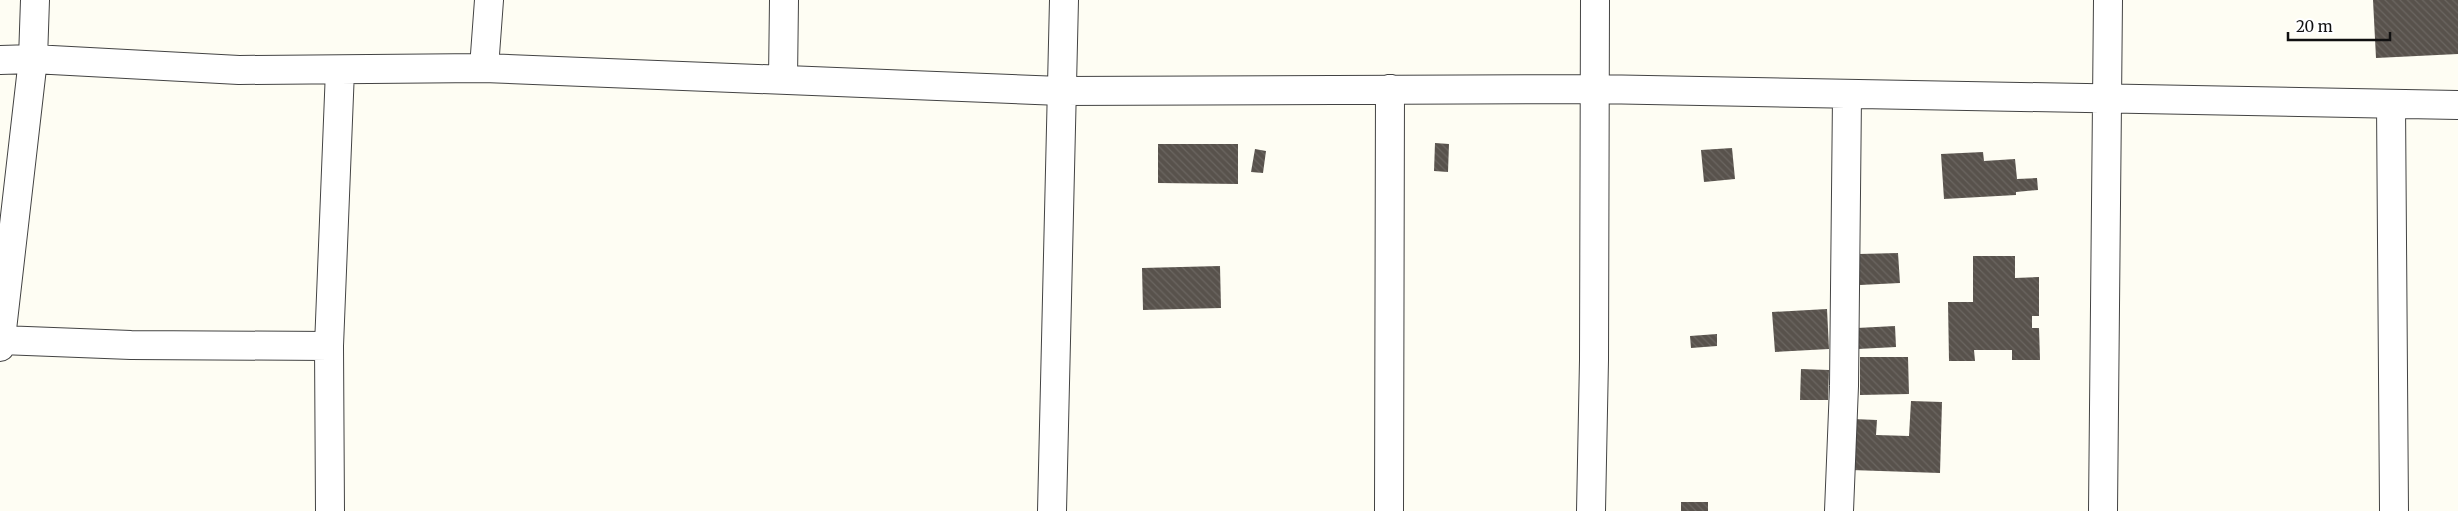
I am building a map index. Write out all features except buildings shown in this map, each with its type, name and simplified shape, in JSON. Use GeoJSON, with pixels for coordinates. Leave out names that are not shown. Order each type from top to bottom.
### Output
{"type":"FeatureCollection","features":[{"type":"Feature","properties":{"kind":"street"},"geometry":{"type":"LineString","coordinates":[[35,0],[33,59],[1,344],[329,346]]}},
{"type":"Feature","properties":{"kind":"street"},"geometry":{"type":"LineString","coordinates":[[484,68],[489,0]]}},
{"type":"Feature","properties":{"kind":"street"},"geometry":{"type":"LineString","coordinates":[[783,80],[784,0]]}},
{"type":"Feature","properties":{"kind":"street"},"geometry":{"type":"LineString","coordinates":[[1052,511],[1064,0]]}},
{"type":"Feature","properties":{"kind":"street"},"geometry":{"type":"LineString","coordinates":[[1591,511],[1595,0]]}},
{"type":"Feature","properties":{"kind":"street"},"geometry":{"type":"LineString","coordinates":[[2104,511],[2108,0]]}},
{"type":"Feature","properties":{"kind":"street"},"geometry":{"type":"LineString","coordinates":[[0,60],[33,59],[239,70],[484,68],[1061,90],[1595,89],[1846,96],[2458,106]]}},
{"type":"Feature","properties":{"kind":"street"},"geometry":{"type":"LineString","coordinates":[[330,511],[329,346],[340,70]]}},
{"type":"Feature","properties":{"kind":"street"},"geometry":{"type":"LineString","coordinates":[[1388,511],[1390,90]]}},
{"type":"Feature","properties":{"kind":"street"},"geometry":{"type":"LineString","coordinates":[[1840,511],[1844,386],[1846,96]]}},
{"type":"Feature","properties":{"kind":"street"},"geometry":{"type":"LineString","coordinates":[[2391,104],[2394,511]]}}]}
